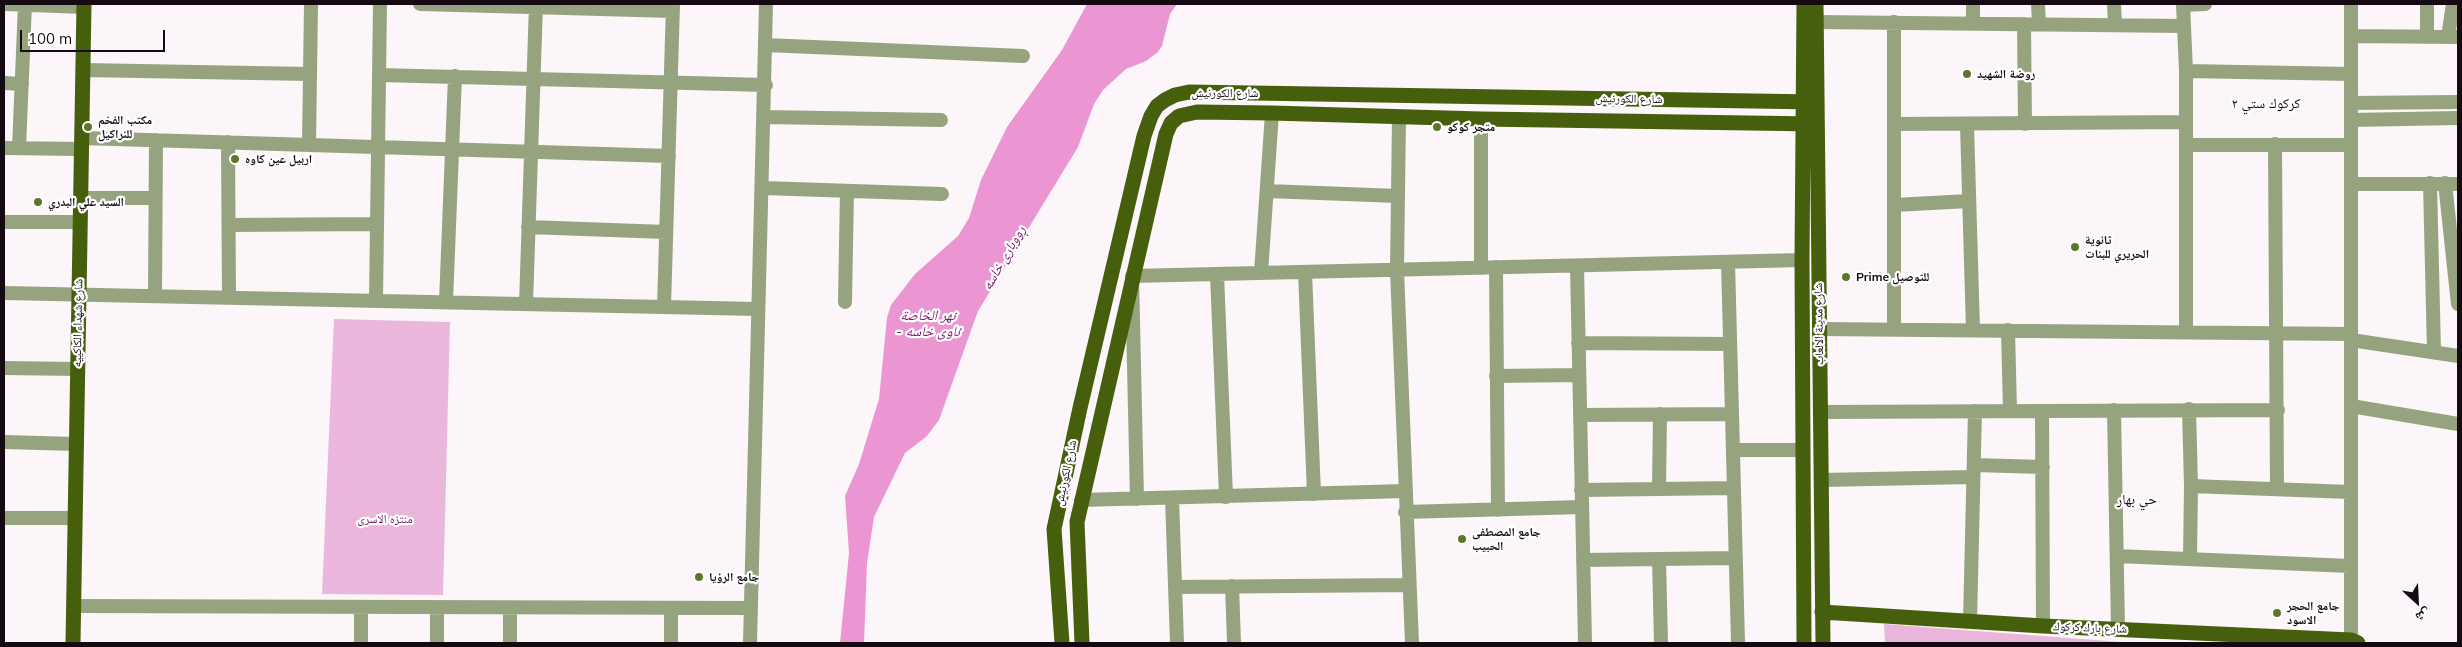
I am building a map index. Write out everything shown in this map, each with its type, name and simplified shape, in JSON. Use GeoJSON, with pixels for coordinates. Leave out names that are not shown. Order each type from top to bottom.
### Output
{"type":"FeatureCollection","features":[{"type":"Feature","properties":{"kind":"main road","name":"شارع مدينة الالعاب"},"geometry":{"type":"LineString","coordinates":[[1804,4],[1810,102]]}},
{"type":"Feature","properties":{"kind":"main road","name":"شارع مدينة الالعاب"},"geometry":{"type":"LineString","coordinates":[[1804,643],[1802,260],[1816,4]]}},
{"type":"Feature","properties":{"kind":"main road","name":"شارع شهداء الكاكييه"},"geometry":{"type":"LineString","coordinates":[[73,643],[84,5]]}},
{"type":"Feature","properties":{"kind":"main road","name":"شارع الكورنيش"},"geometry":{"type":"LineString","coordinates":[[1062,643],[1054,529],[1136,169],[1148,125],[1157,106],[1175,95],[1189,92],[1810,102]]}},
{"type":"Feature","properties":{"kind":"main road"},"geometry":{"type":"LineString","coordinates":[[1554,120],[1556,98]]}},
{"type":"Feature","properties":{"kind":"main road","name":"شارع الكورنيش"},"geometry":{"type":"LineString","coordinates":[[1082,643],[1077,522],[1081,500],[1166,134],[1171,123],[1179,116],[1197,112],[1809,124]]}},
{"type":"Feature","properties":{"kind":"main road","name":"شارع مدينة الالعاب"},"geometry":{"type":"LineString","coordinates":[[1809,124],[1819,329],[1823,643]]}},
{"type":"Feature","properties":{"kind":"main road"},"geometry":{"type":"LineString","coordinates":[[1803,540],[1821,540]]}},
{"type":"Feature","properties":{"kind":"main road"},"geometry":{"type":"LineString","coordinates":[[1058,596],[1080,594]]}},
{"type":"Feature","properties":{"kind":"main road","name":"شارع بارك كركوك"},"geometry":{"type":"LineString","coordinates":[[1822,612],[2044,626],[2118,628],[2354,641]]}},
{"type":"Feature","properties":{"kind":"street"},"geometry":{"type":"LineString","coordinates":[[4,4],[84,5]]}},
{"type":"Feature","properties":{"kind":"street"},"geometry":{"type":"LineString","coordinates":[[19,148],[25,4]]}},
{"type":"Feature","properties":{"kind":"street"},"geometry":{"type":"LineString","coordinates":[[309,145],[310,4]]}},
{"type":"Feature","properties":{"kind":"street"},"geometry":{"type":"LineString","coordinates":[[376,300],[380,4]]}},
{"type":"Feature","properties":{"kind":"street"},"geometry":{"type":"LineString","coordinates":[[420,4],[673,7],[664,307]]}},
{"type":"Feature","properties":{"kind":"street"},"geometry":{"type":"LineString","coordinates":[[750,643],[757,310],[766,85],[766,4]]}},
{"type":"Feature","properties":{"kind":"street"},"geometry":{"type":"LineString","coordinates":[[1973,4],[1973,23]]}},
{"type":"Feature","properties":{"kind":"street"},"geometry":{"type":"LineString","coordinates":[[2038,4],[2039,24]]}},
{"type":"Feature","properties":{"kind":"street"},"geometry":{"type":"LineString","coordinates":[[2114,4],[2115,25]]}},
{"type":"Feature","properties":{"kind":"street"},"geometry":{"type":"LineString","coordinates":[[2186,332],[2186,71],[2183,4],[2205,4]]}},
{"type":"Feature","properties":{"kind":"street"},"geometry":{"type":"LineString","coordinates":[[2351,4],[2350,566],[2354,641]]}},
{"type":"Feature","properties":{"kind":"street"},"geometry":{"type":"LineString","coordinates":[[2427,4],[2428,37]]}},
{"type":"Feature","properties":{"kind":"street"},"geometry":{"type":"LineString","coordinates":[[2351,36],[2453,37],[2453,4]]}},
{"type":"Feature","properties":{"kind":"street"},"geometry":{"type":"LineString","coordinates":[[526,304],[536,6]]}},
{"type":"Feature","properties":{"kind":"street"},"geometry":{"type":"LineString","coordinates":[[1816,22],[2184,26]]}},
{"type":"Feature","properties":{"kind":"street"},"geometry":{"type":"LineString","coordinates":[[1894,22],[1894,329]]}},
{"type":"Feature","properties":{"kind":"street"},"geometry":{"type":"LineString","coordinates":[[2024,24],[2025,124]]}},
{"type":"Feature","properties":{"kind":"street"},"geometry":{"type":"LineString","coordinates":[[766,45],[1023,56]]}},
{"type":"Feature","properties":{"kind":"street"},"geometry":{"type":"LineString","coordinates":[[83,70],[310,74]]}},
{"type":"Feature","properties":{"kind":"street"},"geometry":{"type":"LineString","coordinates":[[2186,71],[2351,74]]}},
{"type":"Feature","properties":{"kind":"street"},"geometry":{"type":"LineString","coordinates":[[379,75],[766,85]]}},
{"type":"Feature","properties":{"kind":"street"},"geometry":{"type":"LineString","coordinates":[[446,302],[455,76]]}},
{"type":"Feature","properties":{"kind":"street"},"geometry":{"type":"LineString","coordinates":[[4,83],[22,84]]}},
{"type":"Feature","properties":{"kind":"street"},"geometry":{"type":"LineString","coordinates":[[2351,103],[2458,102]]}},
{"type":"Feature","properties":{"kind":"street"},"geometry":{"type":"LineString","coordinates":[[1260,273],[1272,113]]}},
{"type":"Feature","properties":{"kind":"street"},"geometry":{"type":"LineString","coordinates":[[765,117],[941,120]]}},
{"type":"Feature","properties":{"kind":"street"},"geometry":{"type":"LineString","coordinates":[[1398,117],[1397,270],[1405,512],[1412,643]]}},
{"type":"Feature","properties":{"kind":"street"},"geometry":{"type":"LineString","coordinates":[[2351,120],[2458,118]]}},
{"type":"Feature","properties":{"kind":"street"},"geometry":{"type":"LineString","coordinates":[[1481,119],[1481,268]]}},
{"type":"Feature","properties":{"kind":"street"},"geometry":{"type":"LineString","coordinates":[[1894,124],[2186,122]]}},
{"type":"Feature","properties":{"kind":"street"},"geometry":{"type":"LineString","coordinates":[[1967,125],[1973,330]]}},
{"type":"Feature","properties":{"kind":"street"},"geometry":{"type":"LineString","coordinates":[[4,148],[156,140],[669,156]]}},
{"type":"Feature","properties":{"kind":"street"},"geometry":{"type":"LineString","coordinates":[[155,295],[154,198],[156,140]]}},
{"type":"Feature","properties":{"kind":"street"},"geometry":{"type":"LineString","coordinates":[[228,142],[229,297]]}},
{"type":"Feature","properties":{"kind":"street"},"geometry":{"type":"LineString","coordinates":[[2275,144],[2277,489]]}},
{"type":"Feature","properties":{"kind":"street"},"geometry":{"type":"LineString","coordinates":[[2186,145],[2351,144]]}},
{"type":"Feature","properties":{"kind":"street"},"geometry":{"type":"LineString","coordinates":[[2351,184],[2444,183]]}},
{"type":"Feature","properties":{"kind":"street"},"geometry":{"type":"LineString","coordinates":[[2444,183],[2458,304]]}},
{"type":"Feature","properties":{"kind":"street"},"geometry":{"type":"LineString","coordinates":[[2434,352],[2444,183]]}},
{"type":"Feature","properties":{"kind":"street"},"geometry":{"type":"LineString","coordinates":[[763,188],[942,194]]}},
{"type":"Feature","properties":{"kind":"street"},"geometry":{"type":"LineString","coordinates":[[845,302],[847,191]]}},
{"type":"Feature","properties":{"kind":"street"},"geometry":{"type":"LineString","coordinates":[[1267,191],[1398,196]]}},
{"type":"Feature","properties":{"kind":"street"},"geometry":{"type":"LineString","coordinates":[[81,198],[154,198]]}},
{"type":"Feature","properties":{"kind":"street"},"geometry":{"type":"LineString","coordinates":[[1894,205],[1969,201]]}},
{"type":"Feature","properties":{"kind":"street"},"geometry":{"type":"LineString","coordinates":[[4,222],[80,222]]}},
{"type":"Feature","properties":{"kind":"street"},"geometry":{"type":"LineString","coordinates":[[228,224],[377,224]]}},
{"type":"Feature","properties":{"kind":"street"},"geometry":{"type":"LineString","coordinates":[[528,227],[666,232]]}},
{"type":"Feature","properties":{"kind":"street"},"geometry":{"type":"LineString","coordinates":[[1137,499],[1132,276],[1802,260]]}},
{"type":"Feature","properties":{"kind":"street"},"geometry":{"type":"LineString","coordinates":[[1728,262],[1738,643]]}},
{"type":"Feature","properties":{"kind":"street"},"geometry":{"type":"LineString","coordinates":[[1577,266],[1584,643]]}},
{"type":"Feature","properties":{"kind":"street"},"geometry":{"type":"LineString","coordinates":[[1496,267],[1498,510]]}},
{"type":"Feature","properties":{"kind":"street"},"geometry":{"type":"LineString","coordinates":[[1305,272],[1314,494]]}},
{"type":"Feature","properties":{"kind":"street"},"geometry":{"type":"LineString","coordinates":[[1217,274],[1226,497]]}},
{"type":"Feature","properties":{"kind":"street"},"geometry":{"type":"LineString","coordinates":[[4,293],[79,293],[757,310]]}},
{"type":"Feature","properties":{"kind":"street"},"geometry":{"type":"LineString","coordinates":[[1819,329],[2277,333],[2351,337],[2458,356]]}},
{"type":"Feature","properties":{"kind":"street"},"geometry":{"type":"LineString","coordinates":[[2008,330],[2010,411]]}},
{"type":"Feature","properties":{"kind":"street"},"geometry":{"type":"LineString","coordinates":[[1578,343],[1730,344]]}},
{"type":"Feature","properties":{"kind":"street"},"geometry":{"type":"LineString","coordinates":[[4,368],[78,369]]}},
{"type":"Feature","properties":{"kind":"street"},"geometry":{"type":"LineString","coordinates":[[1496,376],[1579,375]]}},
{"type":"Feature","properties":{"kind":"street"},"geometry":{"type":"LineString","coordinates":[[2351,406],[2458,424]]}},
{"type":"Feature","properties":{"kind":"street"},"geometry":{"type":"LineString","coordinates":[[2190,409],[2190,559]]}},
{"type":"Feature","properties":{"kind":"street"},"geometry":{"type":"LineString","coordinates":[[2114,410],[2118,628]]}},
{"type":"Feature","properties":{"kind":"street"},"geometry":{"type":"LineString","coordinates":[[1820,412],[2278,410]]}},
{"type":"Feature","properties":{"kind":"street"},"geometry":{"type":"LineString","coordinates":[[1970,621],[1975,411]]}},
{"type":"Feature","properties":{"kind":"street"},"geometry":{"type":"LineString","coordinates":[[2042,411],[2044,626]]}},
{"type":"Feature","properties":{"kind":"street"},"geometry":{"type":"LineString","coordinates":[[1580,414],[1732,414]]}},
{"type":"Feature","properties":{"kind":"street"},"geometry":{"type":"LineString","coordinates":[[1659,489],[1660,414]]}},
{"type":"Feature","properties":{"kind":"street"},"geometry":{"type":"LineString","coordinates":[[4,442],[76,444]]}},
{"type":"Feature","properties":{"kind":"street"},"geometry":{"type":"LineString","coordinates":[[1733,450],[1802,450]]}},
{"type":"Feature","properties":{"kind":"street"},"geometry":{"type":"LineString","coordinates":[[1821,480],[2043,467]]}},
{"type":"Feature","properties":{"kind":"street"},"geometry":{"type":"LineString","coordinates":[[2191,486],[2350,492]]}},
{"type":"Feature","properties":{"kind":"street"},"geometry":{"type":"LineString","coordinates":[[1581,490],[1734,488]]}},
{"type":"Feature","properties":{"kind":"street"},"geometry":{"type":"LineString","coordinates":[[1081,500],[1405,491]]}},
{"type":"Feature","properties":{"kind":"street"},"geometry":{"type":"LineString","coordinates":[[1172,498],[1177,643]]}},
{"type":"Feature","properties":{"kind":"street"},"geometry":{"type":"LineString","coordinates":[[1405,512],[1582,507]]}},
{"type":"Feature","properties":{"kind":"street"},"geometry":{"type":"LineString","coordinates":[[4,518],[75,518]]}},
{"type":"Feature","properties":{"kind":"street"},"geometry":{"type":"LineString","coordinates":[[2117,556],[2350,566]]}},
{"type":"Feature","properties":{"kind":"street"},"geometry":{"type":"LineString","coordinates":[[1583,560],[1736,558]]}},
{"type":"Feature","properties":{"kind":"street"},"geometry":{"type":"LineString","coordinates":[[1659,560],[1662,643]]}},
{"type":"Feature","properties":{"kind":"street"},"geometry":{"type":"LineString","coordinates":[[1175,587],[1409,585]]}},
{"type":"Feature","properties":{"kind":"street"},"geometry":{"type":"LineString","coordinates":[[1232,586],[1234,643]]}},
{"type":"Feature","properties":{"kind":"street"},"geometry":{"type":"LineString","coordinates":[[74,606],[510,609],[750,608]]}},
{"type":"Feature","properties":{"kind":"street"},"geometry":{"type":"LineString","coordinates":[[361,608],[361,643]]}},
{"type":"Feature","properties":{"kind":"street"},"geometry":{"type":"LineString","coordinates":[[437,608],[437,643]]}},
{"type":"Feature","properties":{"kind":"street"},"geometry":{"type":"LineString","coordinates":[[671,608],[671,643]]}},
{"type":"Feature","properties":{"kind":"street"},"geometry":{"type":"LineString","coordinates":[[510,609],[510,643]]}},
{"type":"Feature","properties":{"kind":"green space","name":"منتزه الاسرى"},"geometry":{"type":"Polygon","coordinates":[[[334,319],[450,322],[443,595],[322,594],[334,319]]]}},
{"type":"Feature","properties":{"kind":"green space"},"geometry":{"type":"Polygon","coordinates":[[[1884,624],[2135,643],[1885,643],[1884,624]]]}},
{"type":"Feature","properties":{"kind":"water","name":"نهر الخاصة - ئاوی خاسە"},"geometry":{"type":"Polygon","coordinates":[[[1087,4],[1177,4],[1170,14],[1162,46],[1158,52],[1146,61],[1126,69],[1103,90],[1094,104],[1078,147],[978,311],[939,420],[927,436],[905,453],[874,517],[867,563],[864,643],[840,643],[849,553],[845,496],[859,464],[879,399],[887,318],[891,305],[915,274],[958,236],[969,218],[981,180],[1007,127],[1062,50],[1087,4]]]}},
{"type":"Feature","properties":{"kind":"place","name":"روضة الشهيد"},"geometry":{"type":"Point","coordinates":[1967,74]}},
{"type":"Feature","properties":{"kind":"place","name":"مكتب الفخم للنراكيل"},"geometry":{"type":"Point","coordinates":[88,127]}},
{"type":"Feature","properties":{"kind":"place","name":"متجر كوكو"},"geometry":{"type":"Point","coordinates":[1437,127]}},
{"type":"Feature","properties":{"kind":"place","name":"اربيل عين كاوه"},"geometry":{"type":"Point","coordinates":[235,159]}},
{"type":"Feature","properties":{"kind":"place","name":"السيد علي البدري"},"geometry":{"type":"Point","coordinates":[38,202]}},
{"type":"Feature","properties":{"kind":"place","name":"ثانوية الحريري للبنات"},"geometry":{"type":"Point","coordinates":[2075,247]}},
{"type":"Feature","properties":{"kind":"place","name":"Prime للتوصيل"},"geometry":{"type":"Point","coordinates":[1846,277]}},
{"type":"Feature","properties":{"kind":"place","name":"جامع المصطفى الحبيب"},"geometry":{"type":"Point","coordinates":[1462,539]}},
{"type":"Feature","properties":{"kind":"place","name":"جامع الرؤيا"},"geometry":{"type":"Point","coordinates":[699,577]}},
{"type":"Feature","properties":{"kind":"place","name":"جامع الحجر الاسود"},"geometry":{"type":"Point","coordinates":[2277,613]}},
{"type":"Feature","properties":{"kind":"district","name":"كركوك ستي ٢"},"geometry":{"type":"Point","coordinates":[2266,104]}},
{"type":"Feature","properties":{"kind":"district","name":"حي بهار"},"geometry":{"type":"Point","coordinates":[2137,500]}},
{"type":"Feature","properties":{"kind":"water label","name":"ڕووباری خاسە"},"geometry":{"type":"Point","coordinates":[1004,258]}}]}
